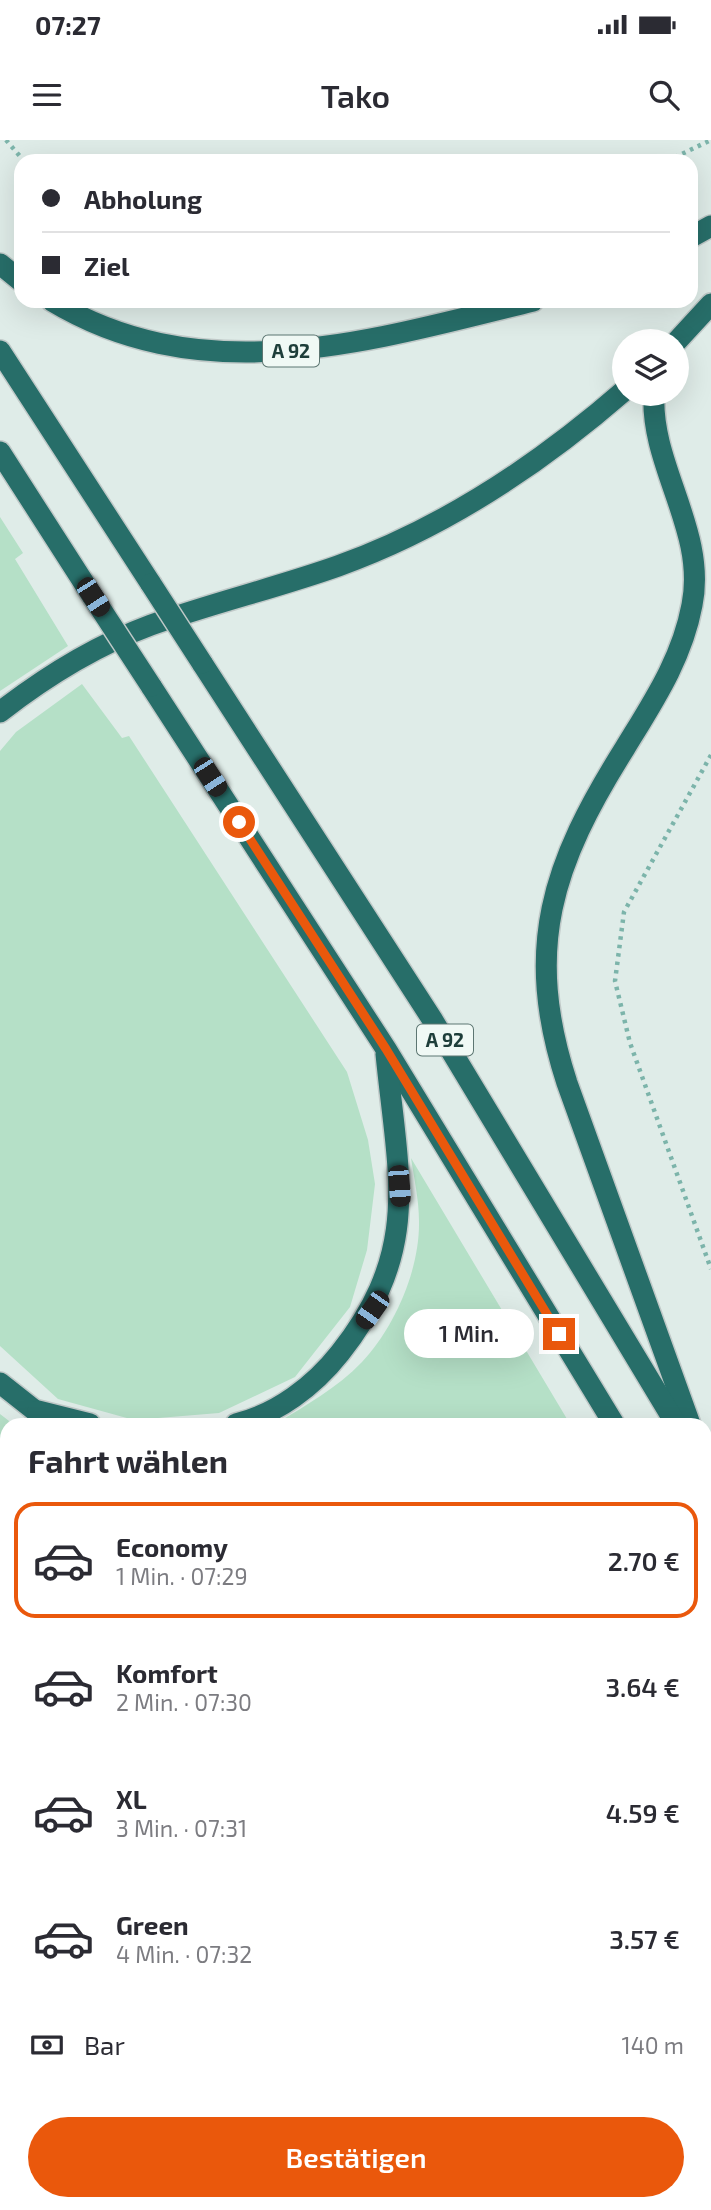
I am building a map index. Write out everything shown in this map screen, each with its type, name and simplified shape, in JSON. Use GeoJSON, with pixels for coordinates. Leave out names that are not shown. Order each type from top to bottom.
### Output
{"type":"FeatureCollection","features":[{"type":"Feature","properties":{"kind":"highway"},"geometry":{"type":"LineString","coordinates":[[0,264],[14,275]]}},
{"type":"Feature","properties":{"kind":"highway"},"geometry":{"type":"LineString","coordinates":[[688,329],[711,304]]}},
{"type":"Feature","properties":{"kind":"highway","name":"A 92"},"geometry":{"type":"LineString","coordinates":[[66,308],[106,328],[132,337],[207,352],[251,353],[318,349],[502,308]]}},
{"type":"Feature","properties":{"kind":"highway","name":"A 92"},"geometry":{"type":"LineString","coordinates":[[0,351],[432,1019],[672,1418]]}},
{"type":"Feature","properties":{"kind":"highway"},"geometry":{"type":"LineString","coordinates":[[0,712],[29,689],[76,661],[150,625],[340,566],[410,536],[475,501],[538,461],[612,401]]}},
{"type":"Feature","properties":{"kind":"highway"},"geometry":{"type":"LineString","coordinates":[[655,406],[656,433],[681,505],[692,553],[693,603],[682,643],[667,679],[577,832],[559,877],[548,919],[547,1003],[554,1043],[576,1109],[688,1418]]}},
{"type":"Feature","properties":{"kind":"highway","name":"A 92"},"geometry":{"type":"LineString","coordinates":[[0,452],[386,1049],[610,1418]]}},
{"type":"Feature","properties":{"kind":"highway"},"geometry":{"type":"LineString","coordinates":[[251,1418],[274,1409],[325,1372],[372,1310],[387,1275],[396,1245],[400,1206],[386,1049]]}},
{"type":"Feature","properties":{"kind":"highway"},"geometry":{"type":"LineString","coordinates":[[0,1383],[43,1418]]}},
{"type":"Feature","properties":{"kind":"highway"},"geometry":{"type":"LineString","coordinates":[[30,1409],[66,1418]]}},
{"type":"Feature","properties":{"kind":"path"},"geometry":{"type":"LineString","coordinates":[[6,140],[18,154]]}},
{"type":"Feature","properties":{"kind":"path"},"geometry":{"type":"LineString","coordinates":[[682,154],[711,140]]}},
{"type":"Feature","properties":{"kind":"path"},"geometry":{"type":"LineString","coordinates":[[711,755],[624,912],[615,981],[630,1043],[711,1269]]}},
{"type":"Feature","properties":{"kind":"green space"},"geometry":{"type":"Polygon","coordinates":[[[0,517],[23,553],[15,559],[68,646],[0,691],[0,517]]]}},
{"type":"Feature","properties":{"kind":"green space"},"geometry":{"type":"Polygon","coordinates":[[[82,684],[122,738],[129,736],[347,1072],[368,1140],[375,1184],[367,1250],[350,1307],[295,1377],[219,1413],[127,1418],[58,1399],[0,1346],[0,751],[16,732],[82,684]]]}},
{"type":"Feature","properties":{"kind":"green space"},"geometry":{"type":"Polygon","coordinates":[[[411,1158],[566,1418],[285,1418],[342,1380],[362,1362],[385,1332],[403,1296],[415,1258],[418,1205],[411,1158]]]}},
{"type":"Feature","properties":{"kind":"route"},"geometry":{"type":"LineString","coordinates":[[239,822],[386,1049],[559,1334]]}}]}
